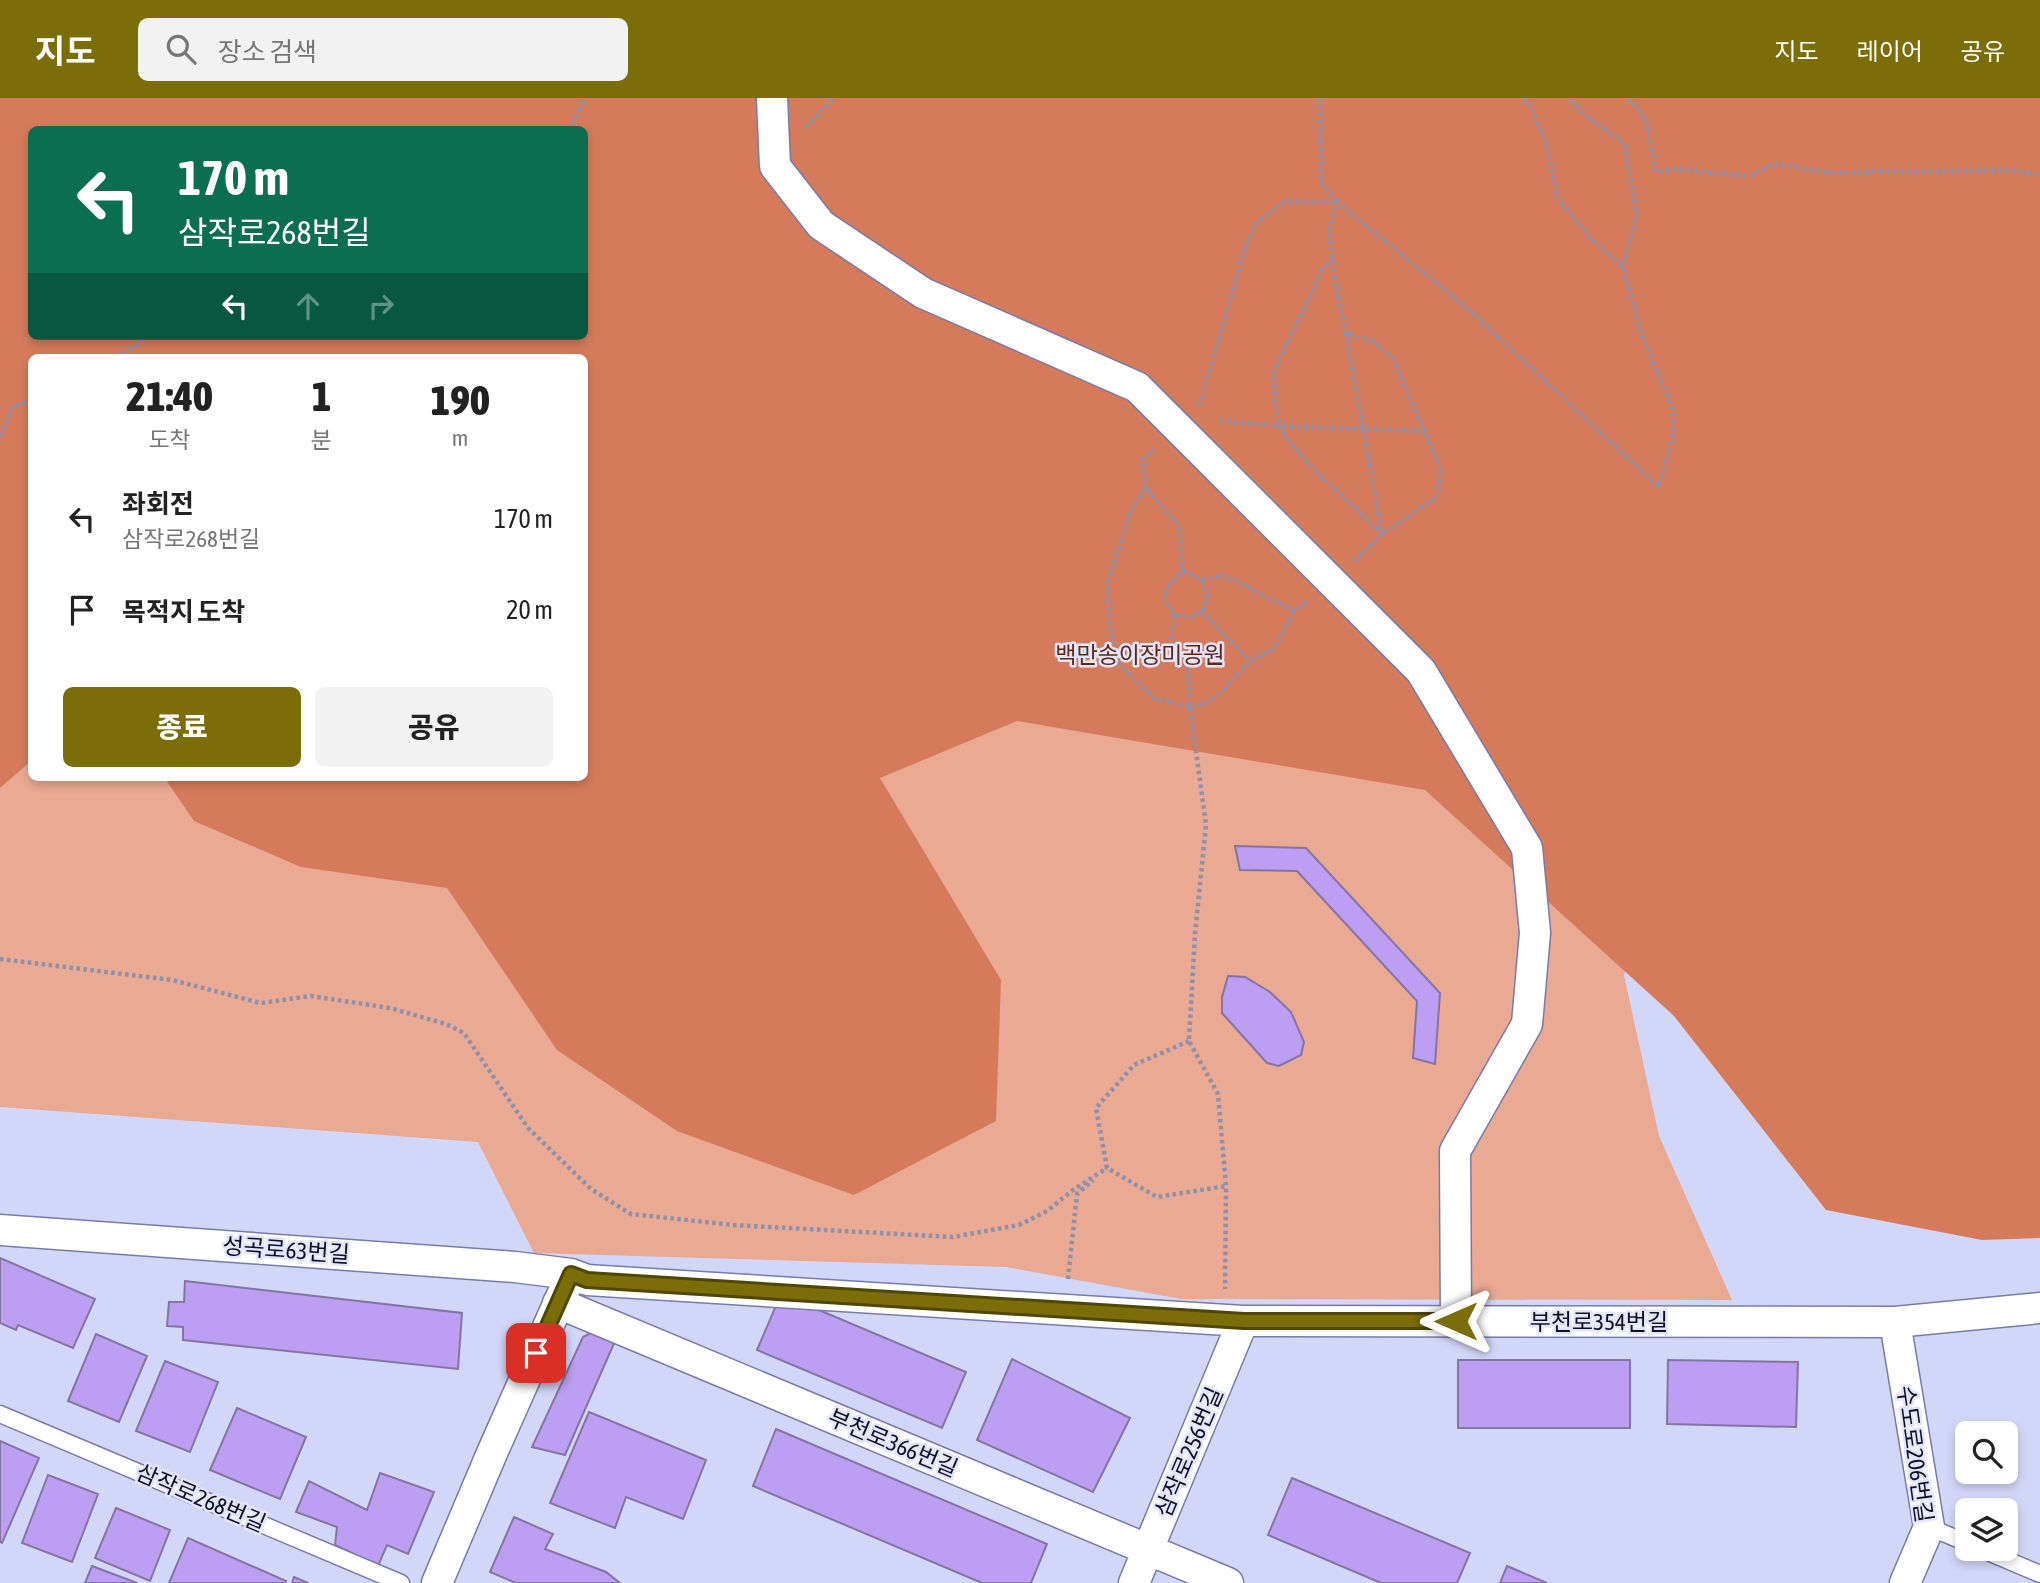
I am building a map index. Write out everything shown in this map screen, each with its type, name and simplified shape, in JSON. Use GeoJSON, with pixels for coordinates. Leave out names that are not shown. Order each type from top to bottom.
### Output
{"type":"FeatureCollection","features":[{"type":"Feature","properties":{"kind":"street"},"geometry":{"type":"LineString","coordinates":[[772,98],[775,166],[821,225],[923,293],[1137,387],[1421,671],[1527,848],[1535,933],[1527,1024],[1455,1151],[1456,1321]]}},
{"type":"Feature","properties":{"kind":"street","name":"성곡로63번길"},"geometry":{"type":"LineString","coordinates":[[0,1230],[515,1267],[571,1274]]}},
{"type":"Feature","properties":{"kind":"street"},"geometry":{"type":"LineString","coordinates":[[437,1583],[571,1274]]}},
{"type":"Feature","properties":{"kind":"street","name":"부천로354번길"},"geometry":{"type":"LineString","coordinates":[[571,1274],[587,1280],[1234,1320],[1895,1322],[2040,1308]]}},
{"type":"Feature","properties":{"kind":"street","name":"부천로366번길"},"geometry":{"type":"LineString","coordinates":[[558,1303],[1228,1583]]}},
{"type":"Feature","properties":{"kind":"street","name":"삼작로256번길"},"geometry":{"type":"LineString","coordinates":[[1134,1583],[1234,1320]]}},
{"type":"Feature","properties":{"kind":"street","name":"수도로206번길"},"geometry":{"type":"LineString","coordinates":[[1895,1322],[1929,1527],[1905,1583]]}},
{"type":"Feature","properties":{"kind":"lane","name":"삼작로268번길"},"geometry":{"type":"LineString","coordinates":[[0,1414],[401,1583]]}},
{"type":"Feature","properties":{"kind":"lane"},"geometry":{"type":"LineString","coordinates":[[1929,1527],[1955,1538]]}},
{"type":"Feature","properties":{"kind":"lane"},"geometry":{"type":"LineString","coordinates":[[2009,1561],[2040,1574]]}},
{"type":"Feature","properties":{"kind":"path"},"geometry":{"type":"LineString","coordinates":[[571,126],[585,98]]}},
{"type":"Feature","properties":{"kind":"path"},"geometry":{"type":"LineString","coordinates":[[1320,98],[1321,182],[1337,202],[1466,307],[1659,487],[1673,439],[1674,412],[1641,332],[1623,267],[1637,214],[1624,143],[1585,115],[1569,98]]}},
{"type":"Feature","properties":{"kind":"path"},"geometry":{"type":"LineString","coordinates":[[1524,98],[1531,107],[1546,143],[1558,198],[1589,236],[1624,270]]}},
{"type":"Feature","properties":{"kind":"path"},"geometry":{"type":"LineString","coordinates":[[1629,98],[1646,120],[1656,172],[1676,169],[1749,176],[1775,164],[1831,173],[2010,170],[2040,175]]}},
{"type":"Feature","properties":{"kind":"path"},"geometry":{"type":"LineString","coordinates":[[1183,572],[1179,526],[1146,488],[1142,460],[1188,425],[1202,397],[1244,251],[1256,223],[1284,202],[1337,202]]}},
{"type":"Feature","properties":{"kind":"path"},"geometry":{"type":"LineString","coordinates":[[1337,202],[1329,231],[1336,286],[1382,534]]}},
{"type":"Feature","properties":{"kind":"path"},"geometry":{"type":"LineString","coordinates":[[1333,260],[1321,271],[1280,357],[1274,373],[1275,401],[1280,426],[1290,443],[1382,534]]}},
{"type":"Feature","properties":{"kind":"path"},"geometry":{"type":"LineString","coordinates":[[1146,488],[1131,510],[1107,585],[1110,627],[1119,664],[1154,698],[1189,707],[1205,704],[1219,694],[1250,661],[1274,649],[1294,611],[1333,582],[1382,534],[1438,496],[1440,467],[1393,359],[1375,342],[1346,333]]}},
{"type":"Feature","properties":{"kind":"path"},"geometry":{"type":"LineString","coordinates":[[122,354],[145,340]]}},
{"type":"Feature","properties":{"kind":"path"},"geometry":{"type":"LineString","coordinates":[[0,436],[13,406],[28,402]]}},
{"type":"Feature","properties":{"kind":"path"},"geometry":{"type":"LineString","coordinates":[[1219,421],[1425,431]]}},
{"type":"Feature","properties":{"kind":"path"},"geometry":{"type":"LineString","coordinates":[[1183,572],[1202,580],[1224,576],[1294,611]]}},
{"type":"Feature","properties":{"kind":"path"},"geometry":{"type":"LineString","coordinates":[[1183,572],[1168,585],[1165,596],[1168,608],[1175,615],[1190,617],[1201,611],[1208,593],[1202,580]]}},
{"type":"Feature","properties":{"kind":"path"},"geometry":{"type":"LineString","coordinates":[[1201,611],[1250,661]]}},
{"type":"Feature","properties":{"kind":"path"},"geometry":{"type":"LineString","coordinates":[[1175,615],[1171,637],[1188,668],[1189,707],[1206,825],[1195,934],[1189,1041],[1218,1094],[1234,1320]]}},
{"type":"Feature","properties":{"kind":"path"},"geometry":{"type":"LineString","coordinates":[[0,959],[173,979],[261,1003],[312,996],[390,1008],[446,1024],[464,1033],[528,1128],[591,1189],[631,1214],[733,1225],[953,1237],[1019,1225],[1047,1211],[1073,1189],[1107,1168]]}},
{"type":"Feature","properties":{"kind":"path"},"geometry":{"type":"LineString","coordinates":[[1189,1041],[1134,1065],[1096,1108],[1107,1168],[1157,1197],[1226,1186]]}},
{"type":"Feature","properties":{"kind":"path"},"geometry":{"type":"LineString","coordinates":[[1065,1309],[1077,1194],[1107,1168]]}},
{"type":"Feature","properties":{"kind":"green space","name":"백만송이장미공원"},"geometry":{"type":"Polygon","coordinates":[[[0,98],[2040,98],[2040,1238],[1982,1240],[1826,1210],[1674,1016],[1425,790],[1017,721],[880,778],[1001,980],[996,1121],[854,1195],[677,1131],[557,1050],[447,888],[301,867],[194,821],[167,781],[588,781],[588,354],[28,354],[28,764],[0,788],[0,98]]]}},
{"type":"Feature","properties":{"kind":"green space","name":"백만송이장미공원"},"geometry":{"type":"Polygon","coordinates":[[[588,337],[1742,578],[1624,975],[1659,1136],[1732,1300],[1181,1299],[1006,1267],[534,1253],[478,1142],[0,1107],[0,672],[28,657],[28,781],[588,781],[588,354],[584,354],[584,340],[588,340],[588,337]]]}},
{"type":"Feature","properties":{"kind":"building"},"geometry":{"type":"Polygon","coordinates":[[[1235,846],[1306,848],[1440,993],[1435,1064],[1413,1058],[1417,1001],[1297,871],[1240,870],[1235,846]]]}},
{"type":"Feature","properties":{"kind":"building"},"geometry":{"type":"Polygon","coordinates":[[[1228,976],[1245,977],[1270,992],[1291,1012],[1304,1042],[1301,1055],[1279,1066],[1267,1063],[1222,1013],[1222,997],[1228,976]]]}},
{"type":"Feature","properties":{"kind":"building"},"geometry":{"type":"Polygon","coordinates":[[[0,1258],[95,1299],[73,1348],[18,1325],[16,1330],[0,1323],[0,1258]]]}},
{"type":"Feature","properties":{"kind":"building"},"geometry":{"type":"Polygon","coordinates":[[[185,1281],[462,1313],[458,1369],[183,1340],[183,1327],[167,1326],[169,1302],[184,1302],[185,1281]]]}},
{"type":"Feature","properties":{"kind":"building"},"geometry":{"type":"Polygon","coordinates":[[[781,1294],[966,1372],[942,1428],[757,1350],[781,1294]]]}},
{"type":"Feature","properties":{"kind":"building"},"geometry":{"type":"Polygon","coordinates":[[[598,1329],[619,1332],[565,1455],[532,1447],[583,1337],[598,1329]]]}},
{"type":"Feature","properties":{"kind":"building"},"geometry":{"type":"Polygon","coordinates":[[[96,1334],[147,1356],[119,1422],[68,1401],[96,1334]]]}},
{"type":"Feature","properties":{"kind":"building"},"geometry":{"type":"Polygon","coordinates":[[[1012,1359],[1130,1418],[1093,1492],[977,1440],[1012,1359]]]}},
{"type":"Feature","properties":{"kind":"building"},"geometry":{"type":"Polygon","coordinates":[[[1458,1360],[1630,1360],[1630,1428],[1458,1428],[1458,1360]]]}},
{"type":"Feature","properties":{"kind":"building"},"geometry":{"type":"Polygon","coordinates":[[[1668,1360],[1798,1362],[1796,1427],[1667,1424],[1668,1360]]]}},
{"type":"Feature","properties":{"kind":"building"},"geometry":{"type":"Polygon","coordinates":[[[165,1361],[218,1382],[190,1452],[136,1431],[165,1361]]]}},
{"type":"Feature","properties":{"kind":"building"},"geometry":{"type":"Polygon","coordinates":[[[237,1408],[306,1437],[280,1499],[210,1470],[237,1408]]]}},
{"type":"Feature","properties":{"kind":"building"},"geometry":{"type":"Polygon","coordinates":[[[589,1412],[706,1460],[683,1519],[626,1497],[615,1528],[550,1503],[589,1412]]]}},
{"type":"Feature","properties":{"kind":"building"},"geometry":{"type":"Polygon","coordinates":[[[776,1429],[1047,1544],[1031,1583],[982,1583],[753,1486],[776,1429]]]}},
{"type":"Feature","properties":{"kind":"building"},"geometry":{"type":"Polygon","coordinates":[[[0,1441],[39,1458],[2,1543],[0,1542],[0,1441]]]}},
{"type":"Feature","properties":{"kind":"building"},"geometry":{"type":"Polygon","coordinates":[[[380,1473],[434,1492],[408,1554],[387,1545],[378,1566],[335,1545],[337,1527],[296,1512],[309,1481],[367,1510],[380,1473]]]}},
{"type":"Feature","properties":{"kind":"building"},"geometry":{"type":"Polygon","coordinates":[[[48,1475],[98,1494],[72,1562],[22,1543],[48,1475]]]}},
{"type":"Feature","properties":{"kind":"building"},"geometry":{"type":"Polygon","coordinates":[[[1292,1478],[1470,1553],[1457,1583],[1381,1583],[1268,1535],[1292,1478]]]}},
{"type":"Feature","properties":{"kind":"building"},"geometry":{"type":"Polygon","coordinates":[[[116,1508],[170,1530],[150,1581],[95,1558],[116,1508]]]}},
{"type":"Feature","properties":{"kind":"building"},"geometry":{"type":"Polygon","coordinates":[[[514,1517],[553,1534],[545,1549],[606,1572],[620,1583],[516,1583],[490,1572],[514,1517]]]}},
{"type":"Feature","properties":{"kind":"building"},"geometry":{"type":"Polygon","coordinates":[[[188,1538],[286,1581],[169,1583],[188,1538]]]}},
{"type":"Feature","properties":{"kind":"building"},"geometry":{"type":"Polygon","coordinates":[[[92,1566],[137,1583],[85,1583],[92,1566]]]}},
{"type":"Feature","properties":{"kind":"building"},"geometry":{"type":"Polygon","coordinates":[[[1507,1566],[1547,1583],[1500,1583],[1507,1566]]]}},
{"type":"Feature","properties":{"kind":"building"},"geometry":{"type":"Polygon","coordinates":[[[294,1577],[308,1583],[292,1583],[294,1577]]]}},
{"type":"Feature","properties":{"kind":"route"},"geometry":{"type":"LineString","coordinates":[[536,1353],[571,1274],[587,1280],[1244,1321],[1456,1321]]}}]}
